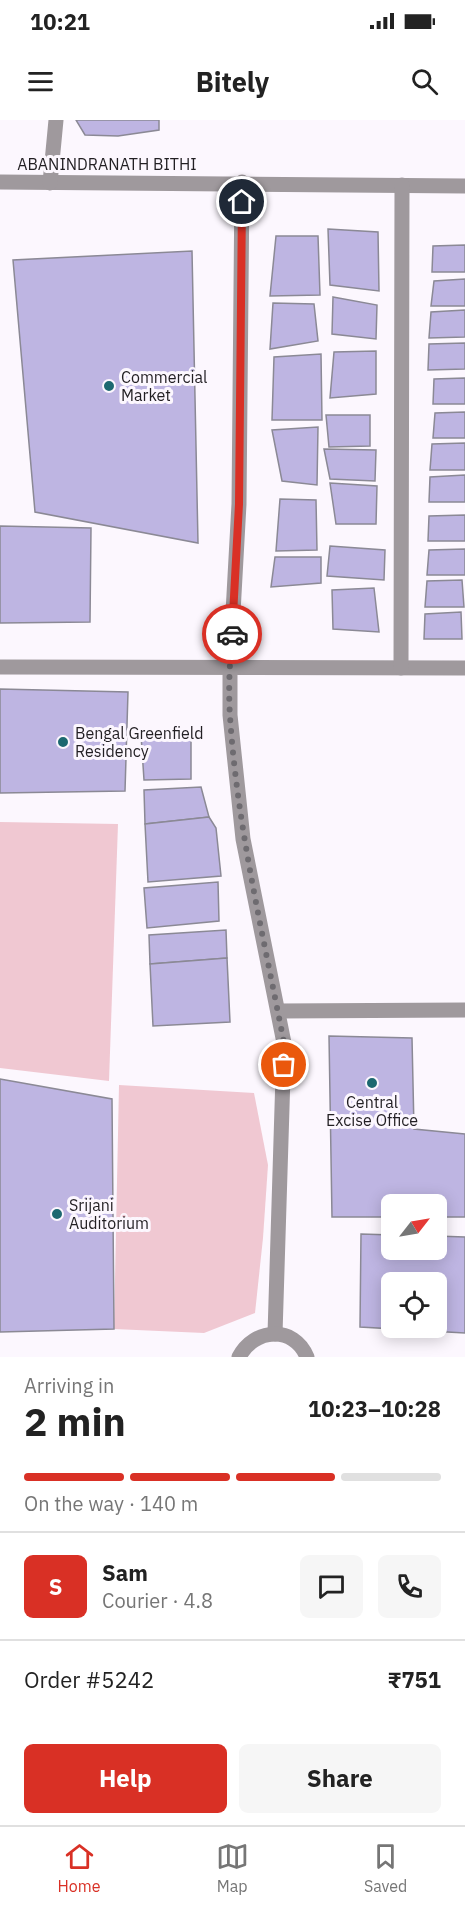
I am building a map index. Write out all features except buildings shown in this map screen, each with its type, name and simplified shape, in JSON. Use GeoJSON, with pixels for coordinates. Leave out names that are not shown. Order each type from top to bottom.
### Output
{"type":"FeatureCollection","features":[{"type":"Feature","properties":{"kind":"street"},"geometry":{"type":"LineString","coordinates":[[50,183],[56,120]]}},
{"type":"Feature","properties":{"kind":"street","name":"ABANINDRANATH BITHI"},"geometry":{"type":"LineString","coordinates":[[0,182],[465,186]]}},
{"type":"Feature","properties":{"kind":"street"},"geometry":{"type":"LineString","coordinates":[[242,183],[239,504],[230,667],[230,715],[243,839],[284,1043],[275,1334]]}},
{"type":"Feature","properties":{"kind":"street"},"geometry":{"type":"LineString","coordinates":[[401,668],[402,185]]}},
{"type":"Feature","properties":{"kind":"street"},"geometry":{"type":"LineString","coordinates":[[0,667],[465,668]]}},
{"type":"Feature","properties":{"kind":"street"},"geometry":{"type":"LineString","coordinates":[[278,1011],[465,1010]]}},
{"type":"Feature","properties":{"kind":"street"},"geometry":{"type":"LineString","coordinates":[[239,1357],[254,1339],[275,1334],[286,1336],[297,1342],[307,1357]]}},
{"type":"Feature","properties":{"kind":"shaded area"},"geometry":{"type":"Polygon","coordinates":[[[0,822],[118,824],[109,1081],[0,1068],[0,822]]]}},
{"type":"Feature","properties":{"kind":"shaded area"},"geometry":{"type":"Polygon","coordinates":[[[119,1085],[254,1093],[268,1165],[255,1313],[204,1333],[114,1329],[119,1085]]]}},
{"type":"Feature","properties":{"kind":"way so far"},"geometry":{"type":"LineString","coordinates":[[232,634],[230,715],[243,839],[284,1043],[284,1065]]}},
{"type":"Feature","properties":{"kind":"place","name":"Commercial Market"},"geometry":{"type":"Point","coordinates":[109,386]}},
{"type":"Feature","properties":{"kind":"place","name":"Bengal Greenfield Residency"},"geometry":{"type":"Point","coordinates":[63,742]}},
{"type":"Feature","properties":{"kind":"place","name":"Central Excise Office"},"geometry":{"type":"Point","coordinates":[372,1083]}},
{"type":"Feature","properties":{"kind":"place","name":"Srijani Auditorium"},"geometry":{"type":"Point","coordinates":[57,1214]}},
{"type":"Feature","properties":{"kind":"route"},"geometry":{"type":"LineString","coordinates":[[232,634],[239,504],[242,202]]}}]}
